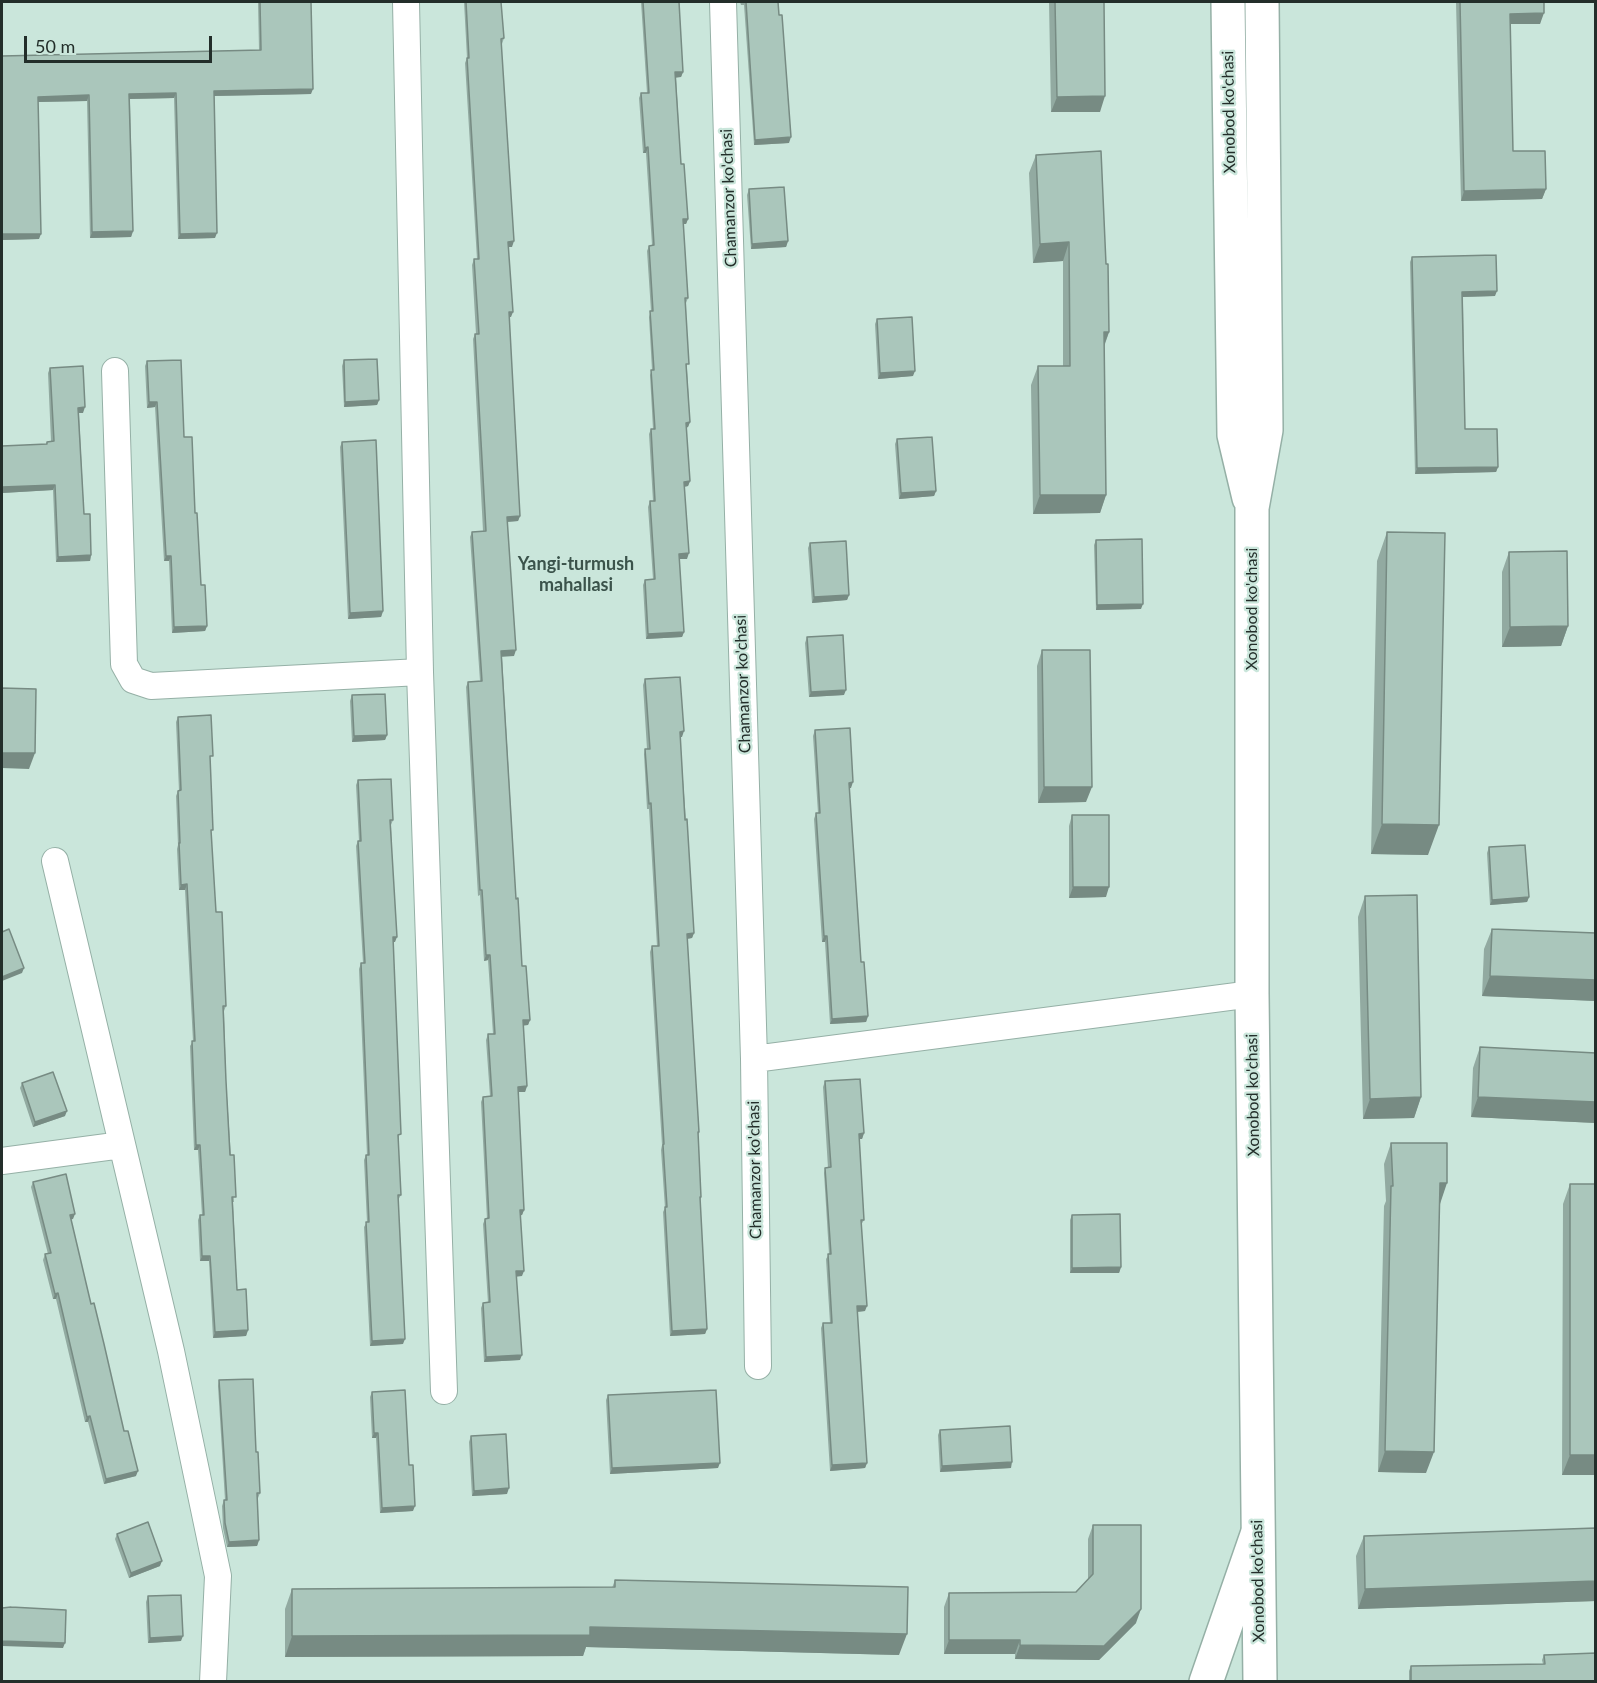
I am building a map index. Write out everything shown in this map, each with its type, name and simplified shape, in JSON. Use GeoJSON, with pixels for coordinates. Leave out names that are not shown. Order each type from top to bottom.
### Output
{"type":"FeatureCollection","features":[{"type":"Feature","properties":{"kind":"main road","name":"Xonobod ko'chasi"},"geometry":{"type":"LineString","coordinates":[[1228,2],[1234,435],[1252,508]]}},
{"type":"Feature","properties":{"kind":"main road","name":"Xonobod ko'chasi"},"geometry":{"type":"LineString","coordinates":[[1260,1682],[1252,994],[1252,508],[1266,430],[1262,2]]}},
{"type":"Feature","properties":{"kind":"main road"},"geometry":{"type":"LineString","coordinates":[[1206,1682],[1258,1533]]}},
{"type":"Feature","properties":{"kind":"street"},"geometry":{"type":"LineString","coordinates":[[406,2],[420,672],[444,1391]]}},
{"type":"Feature","properties":{"kind":"street","name":"Chamanzor ko'chasi"},"geometry":{"type":"LineString","coordinates":[[723,2],[754,1059],[758,1366]]}},
{"type":"Feature","properties":{"kind":"street"},"geometry":{"type":"LineString","coordinates":[[115,371],[124,664],[133,680],[151,686],[420,672]]}},
{"type":"Feature","properties":{"kind":"street"},"geometry":{"type":"LineString","coordinates":[[55,861],[171,1351],[218,1576],[213,1682]]}},
{"type":"Feature","properties":{"kind":"street"},"geometry":{"type":"LineString","coordinates":[[754,1059],[1252,994]]}},
{"type":"Feature","properties":{"kind":"street"},"geometry":{"type":"LineString","coordinates":[[2,1161],[122,1145]]}},
{"type":"Feature","properties":{"kind":"building"},"geometry":{"type":"Polygon","coordinates":[[[260,2],[311,2],[313,89],[214,91],[217,233],[180,234],[176,93],[129,94],[133,231],[92,232],[89,95],[38,97],[41,234],[2,234],[2,56],[261,50],[260,2]]]}},
{"type":"Feature","properties":{"kind":"building"},"geometry":{"type":"Polygon","coordinates":[[[466,2],[501,2],[504,38],[501,39],[514,241],[508,242],[513,312],[509,312],[520,516],[507,517],[516,650],[501,651],[516,899],[518,898],[522,966],[526,966],[530,1020],[523,1020],[527,1086],[518,1087],[524,1210],[520,1210],[524,1271],[516,1271],[522,1355],[486,1357],[483,1303],[490,1302],[485,1219],[489,1218],[483,1097],[492,1096],[488,1034],[495,1034],[490,955],[486,955],[482,890],[480,890],[468,682],[482,681],[472,532],[486,531],[475,334],[479,334],[474,259],[479,259],[467,58],[469,58],[466,2]]]}},
{"type":"Feature","properties":{"kind":"building"},"geometry":{"type":"Polygon","coordinates":[[[643,2],[679,2],[683,72],[675,72],[681,164],[684,164],[688,219],[683,219],[688,298],[685,298],[689,364],[686,364],[690,422],[686,423],[690,481],[684,482],[689,553],[679,554],[684,632],[648,634],[645,580],[655,579],[650,501],[655,501],[651,429],[655,429],[651,370],[654,370],[649,246],[654,245],[648,147],[645,148],[641,93],[649,93],[643,2]]]}},
{"type":"Feature","properties":{"kind":"building"},"geometry":{"type":"Polygon","coordinates":[[[746,2],[778,2],[779,15],[782,15],[791,137],[755,140],[746,2]]]}},
{"type":"Feature","properties":{"kind":"building"},"geometry":{"type":"Polygon","coordinates":[[[1055,2],[1104,2],[1105,96],[1057,97],[1055,2]]]}},
{"type":"Feature","properties":{"kind":"building"},"geometry":{"type":"Polygon","coordinates":[[[1460,2],[1544,2],[1544,13],[1510,14],[1513,151],[1545,151],[1546,189],[1464,191],[1460,2]]]}},
{"type":"Feature","properties":{"kind":"building"},"geometry":{"type":"Polygon","coordinates":[[[1101,151],[1106,264],[1108,264],[1109,332],[1104,332],[1106,495],[1040,495],[1038,366],[1070,366],[1069,242],[1040,244],[1036,155],[1101,151]]]}},
{"type":"Feature","properties":{"kind":"building"},"geometry":{"type":"Polygon","coordinates":[[[784,187],[788,241],[752,244],[749,189],[784,187]]]}},
{"type":"Feature","properties":{"kind":"building"},"geometry":{"type":"Polygon","coordinates":[[[1496,255],[1497,291],[1462,292],[1465,429],[1497,429],[1498,467],[1417,468],[1412,257],[1496,255]]]}},
{"type":"Feature","properties":{"kind":"building"},"geometry":{"type":"Polygon","coordinates":[[[912,317],[915,371],[880,373],[877,319],[912,317]]]}},
{"type":"Feature","properties":{"kind":"building"},"geometry":{"type":"Polygon","coordinates":[[[377,359],[379,400],[345,402],[344,360],[377,359]]]}},
{"type":"Feature","properties":{"kind":"building"},"geometry":{"type":"Polygon","coordinates":[[[181,360],[184,437],[192,437],[195,513],[197,513],[201,585],[205,585],[207,626],[174,627],[171,556],[166,556],[157,402],[149,402],[147,361],[181,360]]]}},
{"type":"Feature","properties":{"kind":"building"},"geometry":{"type":"Polygon","coordinates":[[[83,366],[85,407],[78,408],[84,514],[90,514],[91,555],[58,557],[55,485],[2,487],[2,446],[47,444],[47,442],[54,441],[50,368],[83,366]]]}},
{"type":"Feature","properties":{"kind":"building"},"geometry":{"type":"Polygon","coordinates":[[[932,437],[936,491],[901,493],[897,439],[932,437]]]}},
{"type":"Feature","properties":{"kind":"building"},"geometry":{"type":"Polygon","coordinates":[[[376,440],[383,611],[350,613],[342,442],[376,440]]]}},
{"type":"Feature","properties":{"kind":"building"},"geometry":{"type":"Polygon","coordinates":[[[1387,532],[1445,533],[1439,825],[1382,824],[1387,532]]]}},
{"type":"Feature","properties":{"kind":"building"},"geometry":{"type":"Polygon","coordinates":[[[1142,539],[1143,604],[1097,605],[1096,540],[1142,539]]]}},
{"type":"Feature","properties":{"kind":"building"},"geometry":{"type":"Polygon","coordinates":[[[846,541],[849,595],[814,597],[810,543],[846,541]]]}},
{"type":"Feature","properties":{"kind":"building"},"geometry":{"type":"Polygon","coordinates":[[[1567,551],[1568,626],[1510,627],[1509,552],[1567,551]]]}},
{"type":"Feature","properties":{"kind":"building"},"geometry":{"type":"Polygon","coordinates":[[[843,635],[846,690],[811,692],[807,637],[843,635]]]}},
{"type":"Feature","properties":{"kind":"building"},"geometry":{"type":"Polygon","coordinates":[[[1042,650],[1090,650],[1092,787],[1044,787],[1042,650]]]}},
{"type":"Feature","properties":{"kind":"building"},"geometry":{"type":"Polygon","coordinates":[[[680,677],[684,731],[680,732],[694,933],[687,934],[699,1132],[707,1329],[672,1331],[652,946],[659,946],[651,803],[649,804],[645,749],[650,749],[645,679],[680,677]]]}},
{"type":"Feature","properties":{"kind":"building"},"geometry":{"type":"Polygon","coordinates":[[[2,688],[36,689],[35,753],[2,753],[2,688]]]}},
{"type":"Feature","properties":{"kind":"building"},"geometry":{"type":"Polygon","coordinates":[[[385,694],[387,735],[354,736],[352,695],[385,694]]]}},
{"type":"Feature","properties":{"kind":"building"},"geometry":{"type":"Polygon","coordinates":[[[211,715],[213,830],[211,830],[216,912],[222,912],[226,1006],[223,1006],[230,1155],[234,1155],[236,1197],[232,1197],[237,1290],[246,1289],[248,1330],[215,1332],[210,1256],[202,1256],[200,1215],[204,1215],[200,1145],[196,1145],[192,1041],[195,1041],[187,884],[181,885],[178,791],[181,790],[178,717],[211,715]]]}},
{"type":"Feature","properties":{"kind":"building"},"geometry":{"type":"Polygon","coordinates":[[[850,728],[853,782],[849,783],[861,962],[864,962],[868,1016],[832,1019],[816,813],[820,813],[815,730],[850,728]]]}},
{"type":"Feature","properties":{"kind":"building"},"geometry":{"type":"Polygon","coordinates":[[[391,779],[393,820],[390,820],[397,937],[393,937],[401,1134],[398,1135],[401,1195],[398,1195],[405,1339],[372,1341],[366,1222],[369,1222],[366,1155],[369,1155],[361,963],[365,963],[358,841],[361,841],[358,780],[391,779]]]}},
{"type":"Feature","properties":{"kind":"building"},"geometry":{"type":"Polygon","coordinates":[[[1072,815],[1109,815],[1109,887],[1073,887],[1072,815]]]}},
{"type":"Feature","properties":{"kind":"building"},"geometry":{"type":"Polygon","coordinates":[[[1525,845],[1529,897],[1492,900],[1489,847],[1525,845]]]}},
{"type":"Feature","properties":{"kind":"building"},"geometry":{"type":"Polygon","coordinates":[[[1417,895],[1421,1097],[1370,1099],[1365,896],[1417,895]]]}},
{"type":"Feature","properties":{"kind":"building"},"geometry":{"type":"Polygon","coordinates":[[[9,929],[24,968],[2,977],[2,932],[9,929]]]}},
{"type":"Feature","properties":{"kind":"building"},"geometry":{"type":"Polygon","coordinates":[[[1492,929],[1596,933],[1596,980],[1490,976],[1492,929]]]}},
{"type":"Feature","properties":{"kind":"building"},"geometry":{"type":"Polygon","coordinates":[[[1480,1047],[1596,1053],[1596,1102],[1478,1097],[1480,1047]]]}},
{"type":"Feature","properties":{"kind":"building"},"geometry":{"type":"Polygon","coordinates":[[[53,1072],[67,1111],[35,1122],[22,1083],[53,1072]]]}},
{"type":"Feature","properties":{"kind":"building"},"geometry":{"type":"Polygon","coordinates":[[[860,1079],[864,1133],[859,1134],[864,1220],[861,1220],[867,1306],[857,1306],[867,1463],[832,1465],[823,1323],[832,1323],[828,1254],[831,1254],[825,1168],[831,1167],[825,1081],[860,1079]]]}},
{"type":"Feature","properties":{"kind":"building"},"geometry":{"type":"Polygon","coordinates":[[[1391,1143],[1447,1143],[1447,1183],[1440,1183],[1434,1452],[1385,1451],[1391,1186],[1393,1186],[1391,1143]]]}},
{"type":"Feature","properties":{"kind":"building"},"geometry":{"type":"Polygon","coordinates":[[[66,1174],[75,1214],[70,1215],[91,1304],[94,1303],[124,1431],[128,1431],[138,1471],[106,1479],[90,1416],[87,1417],[58,1293],[55,1294],[45,1254],[51,1253],[33,1182],[66,1174]]]}},
{"type":"Feature","properties":{"kind":"building"},"geometry":{"type":"Polygon","coordinates":[[[1570,1184],[1596,1184],[1596,1455],[1570,1455],[1570,1184]]]}},
{"type":"Feature","properties":{"kind":"building"},"geometry":{"type":"Polygon","coordinates":[[[1120,1214],[1121,1267],[1072,1268],[1072,1215],[1120,1214]]]}},
{"type":"Feature","properties":{"kind":"building"},"geometry":{"type":"Polygon","coordinates":[[[253,1379],[260,1493],[257,1493],[259,1540],[229,1542],[225,1523],[224,1500],[227,1500],[219,1380],[253,1379]]]}},
{"type":"Feature","properties":{"kind":"building"},"geometry":{"type":"Polygon","coordinates":[[[405,1390],[409,1465],[413,1465],[415,1506],[382,1508],[378,1433],[374,1433],[372,1392],[405,1390]]]}},
{"type":"Feature","properties":{"kind":"building"},"geometry":{"type":"Polygon","coordinates":[[[716,1390],[720,1463],[612,1468],[608,1395],[716,1390]]]}},
{"type":"Feature","properties":{"kind":"building"},"geometry":{"type":"Polygon","coordinates":[[[1010,1426],[1012,1462],[942,1466],[940,1430],[1010,1426]]]}},
{"type":"Feature","properties":{"kind":"building"},"geometry":{"type":"Polygon","coordinates":[[[506,1434],[509,1488],[474,1491],[471,1436],[506,1434]]]}},
{"type":"Feature","properties":{"kind":"building"},"geometry":{"type":"Polygon","coordinates":[[[148,1522],[162,1561],[131,1573],[117,1534],[148,1522]]]}},
{"type":"Feature","properties":{"kind":"building"},"geometry":{"type":"Polygon","coordinates":[[[1093,1525],[1141,1525],[1141,1609],[1104,1646],[1020,1645],[1020,1640],[949,1640],[949,1593],[1076,1592],[1093,1574],[1093,1525]]]}},
{"type":"Feature","properties":{"kind":"building"},"geometry":{"type":"Polygon","coordinates":[[[1596,1528],[1596,1581],[1365,1589],[1364,1536],[1596,1528]]]}},
{"type":"Feature","properties":{"kind":"building"},"geometry":{"type":"Polygon","coordinates":[[[615,1580],[908,1587],[907,1634],[590,1627],[590,1635],[292,1636],[292,1589],[615,1587],[615,1580]]]}},
{"type":"Feature","properties":{"kind":"building"},"geometry":{"type":"Polygon","coordinates":[[[181,1595],[183,1636],[150,1638],[148,1596],[181,1595]]]}},
{"type":"Feature","properties":{"kind":"building"},"geometry":{"type":"Polygon","coordinates":[[[2,1608],[66,1610],[65,1643],[2,1641],[2,1608]]]}},
{"type":"Feature","properties":{"kind":"building"},"geometry":{"type":"Polygon","coordinates":[[[1596,1653],[1596,1682],[1411,1682],[1411,1666],[1545,1664],[1544,1655],[1596,1653]]]}},
{"type":"Feature","properties":{"kind":"district","name":"Yangi-turmush mahallasi"},"geometry":{"type":"Point","coordinates":[576,574]}}]}
